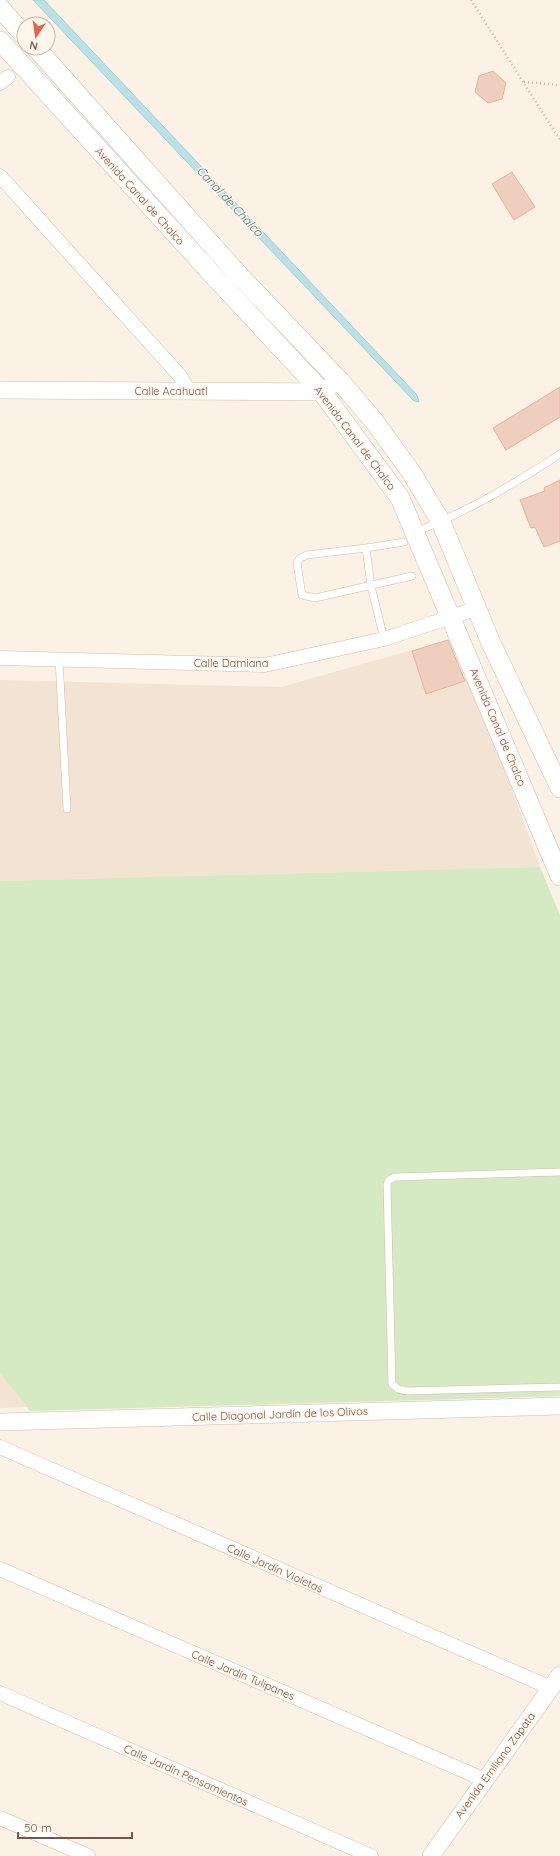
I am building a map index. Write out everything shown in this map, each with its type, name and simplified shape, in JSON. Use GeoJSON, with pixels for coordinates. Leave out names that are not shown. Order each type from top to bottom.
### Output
{"type":"FeatureCollection","features":[{"type":"Feature","properties":{"kind":"main road"},"geometry":{"type":"LineString","coordinates":[[0,8],[16,26]]}},
{"type":"Feature","properties":{"kind":"main road","name":"Avenida Canal de Chalco"},"geometry":{"type":"LineString","coordinates":[[0,41],[213,275],[322,392],[400,498],[409,537],[451,616],[560,876]]}},
{"type":"Feature","properties":{"kind":"main road","name":"Avenida Canal de Chalco"},"geometry":{"type":"LineString","coordinates":[[43,56],[237,274],[339,380],[374,421],[411,472],[441,522],[478,608],[491,643],[560,788]]}},
{"type":"Feature","properties":{"kind":"street"},"geometry":{"type":"LineString","coordinates":[[0,176],[180,376],[189,391]]}},
{"type":"Feature","properties":{"kind":"street"},"geometry":{"type":"LineString","coordinates":[[322,392],[339,380]]}},
{"type":"Feature","properties":{"kind":"street","name":"Calle Acahuatl"},"geometry":{"type":"LineString","coordinates":[[0,390],[322,392]]}},
{"type":"Feature","properties":{"kind":"street","name":"Calle Damiana"},"geometry":{"type":"LineString","coordinates":[[0,658],[265,665],[384,639],[478,608]]}},
{"type":"Feature","properties":{"kind":"street","name":"Calle Diagonal Jardín de los Olivos"},"geometry":{"type":"LineString","coordinates":[[0,1422],[560,1406]]}},
{"type":"Feature","properties":{"kind":"street","name":"Calle Jardín Violetas"},"geometry":{"type":"LineString","coordinates":[[0,1447],[555,1682]]}},
{"type":"Feature","properties":{"kind":"street","name":"Calle Jardín Tulipanes"},"geometry":{"type":"LineString","coordinates":[[0,1569],[485,1780]]}},
{"type":"Feature","properties":{"kind":"street","name":"Avenida Emiliano Zapata"},"geometry":{"type":"LineString","coordinates":[[434,1854],[555,1682]]}},
{"type":"Feature","properties":{"kind":"street","name":"Calle Jardín Pensamientos"},"geometry":{"type":"LineString","coordinates":[[0,1693],[371,1856]]}},
{"type":"Feature","properties":{"kind":"street"},"geometry":{"type":"LineString","coordinates":[[0,1818],[88,1856]]}},
{"type":"Feature","properties":{"kind":"lane"},"geometry":{"type":"LineString","coordinates":[[412,576],[315,598],[302,595],[297,563],[300,558],[307,555],[366,548],[409,537],[498,493],[560,455]]}},
{"type":"Feature","properties":{"kind":"lane"},"geometry":{"type":"LineString","coordinates":[[366,548],[371,586],[384,639]]}},
{"type":"Feature","properties":{"kind":"lane"},"geometry":{"type":"LineString","coordinates":[[59,659],[67,809]]}},
{"type":"Feature","properties":{"kind":"lane"},"geometry":{"type":"LineString","coordinates":[[560,1172],[395,1177],[389,1180],[387,1184],[392,1384],[398,1389],[406,1391],[560,1387]]}},
{"type":"Feature","properties":{"kind":"path"},"geometry":{"type":"LineString","coordinates":[[471,0],[560,140]]}},
{"type":"Feature","properties":{"kind":"path"},"geometry":{"type":"LineString","coordinates":[[523,82],[560,85]]}},
{"type":"Feature","properties":{"kind":"shaded area"},"geometry":{"type":"Polygon","coordinates":[[[412,650],[426,693],[472,679],[540,867],[0,881],[0,680],[281,687],[412,650]]]}},
{"type":"Feature","properties":{"kind":"shaded area"},"geometry":{"type":"Polygon","coordinates":[[[0,1373],[27,1407],[0,1408],[0,1373]]]}},
{"type":"Feature","properties":{"kind":"green space"},"geometry":{"type":"Polygon","coordinates":[[[540,867],[560,915],[560,1396],[30,1411],[0,1373],[0,881],[540,867]]]}},
{"type":"Feature","properties":{"kind":"water","name":"Canal de Chalco"},"geometry":{"type":"Polygon","coordinates":[[[33,0],[44,0],[417,395],[419,402],[414,401],[56,24],[56,16],[48,16],[33,0]]]}},
{"type":"Feature","properties":{"kind":"building"},"geometry":{"type":"Polygon","coordinates":[[[493,71],[506,83],[502,99],[488,103],[475,92],[479,76],[493,71]]]}},
{"type":"Feature","properties":{"kind":"building"},"geometry":{"type":"Polygon","coordinates":[[[512,172],[535,207],[514,220],[492,184],[512,172]]]}},
{"type":"Feature","properties":{"kind":"building"},"geometry":{"type":"Polygon","coordinates":[[[560,387],[560,417],[506,450],[493,428],[560,387]]]}},
{"type":"Feature","properties":{"kind":"building"},"geometry":{"type":"Polygon","coordinates":[[[560,480],[560,541],[544,547],[535,527],[531,528],[520,500],[545,491],[544,488],[560,480]]]}},
{"type":"Feature","properties":{"kind":"building"},"geometry":{"type":"Polygon","coordinates":[[[448,640],[465,681],[426,694],[412,651],[448,640]]]}}]}
